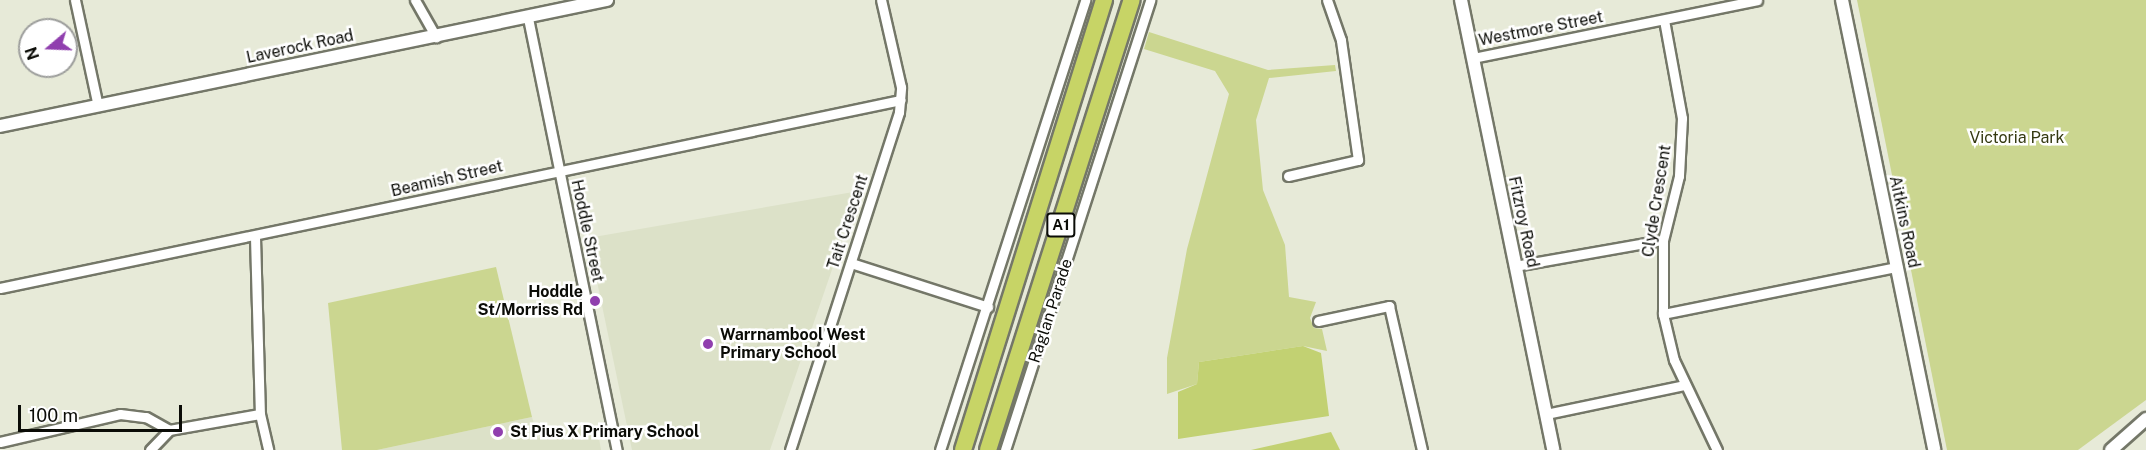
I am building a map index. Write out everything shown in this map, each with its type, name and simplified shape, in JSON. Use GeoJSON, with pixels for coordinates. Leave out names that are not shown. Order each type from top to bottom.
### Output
{"type":"FeatureCollection","features":[{"type":"Feature","properties":{"kind":"highway","name":"A1"},"geometry":{"type":"LineString","coordinates":[[963,450],[1104,0]]}},
{"type":"Feature","properties":{"kind":"highway","name":"Raglan Parade"},"geometry":{"type":"LineString","coordinates":[[988,450],[1132,0]]}},
{"type":"Feature","properties":{"kind":"street"},"geometry":{"type":"LineString","coordinates":[[75,0],[98,106]]}},
{"type":"Feature","properties":{"kind":"street"},"geometry":{"type":"LineString","coordinates":[[415,0],[436,37]]}},
{"type":"Feature","properties":{"kind":"street","name":"Laverock Road"},"geometry":{"type":"LineString","coordinates":[[0,126],[607,0]]}},
{"type":"Feature","properties":{"kind":"street","name":"Tait Crescent"},"geometry":{"type":"LineString","coordinates":[[790,450],[901,100],[881,0]]}},
{"type":"Feature","properties":{"kind":"street"},"geometry":{"type":"LineString","coordinates":[[940,450],[988,307],[1085,0]]}},
{"type":"Feature","properties":{"kind":"street","name":"Raglan Parade"},"geometry":{"type":"LineString","coordinates":[[1005,450],[1150,0]]}},
{"type":"Feature","properties":{"kind":"street"},"geometry":{"type":"LineString","coordinates":[[1288,176],[1358,160],[1341,40],[1327,0]]}},
{"type":"Feature","properties":{"kind":"street","name":"Fitzroy Road"},"geometry":{"type":"LineString","coordinates":[[1461,0],[1553,450]]}},
{"type":"Feature","properties":{"kind":"street","name":"Westmore Street"},"geometry":{"type":"LineString","coordinates":[[1473,58],[1756,0]]}},
{"type":"Feature","properties":{"kind":"street","name":"Aitkins Road"},"geometry":{"type":"LineString","coordinates":[[1842,0],[1934,450]]}},
{"type":"Feature","properties":{"kind":"street","name":"Hoddle Street"},"geometry":{"type":"LineString","coordinates":[[528,18],[617,450]]}},
{"type":"Feature","properties":{"kind":"street","name":"Clyde Crescent"},"geometry":{"type":"LineString","coordinates":[[1664,20],[1682,118],[1680,176],[1663,240],[1662,314],[1685,386],[1717,450]]}},
{"type":"Feature","properties":{"kind":"street","name":"Beamish Street"},"geometry":{"type":"LineString","coordinates":[[0,288],[255,237],[559,169],[901,100]]}},
{"type":"Feature","properties":{"kind":"street"},"geometry":{"type":"LineString","coordinates":[[255,237],[260,414],[268,450]]}},
{"type":"Feature","properties":{"kind":"street"},"geometry":{"type":"LineString","coordinates":[[1515,266],[1663,240]]}},
{"type":"Feature","properties":{"kind":"street"},"geometry":{"type":"LineString","coordinates":[[850,263],[988,307]]}},
{"type":"Feature","properties":{"kind":"street"},"geometry":{"type":"LineString","coordinates":[[1662,314],[1897,267]]}},
{"type":"Feature","properties":{"kind":"street"},"geometry":{"type":"LineString","coordinates":[[1318,321],[1389,306],[1422,450]]}},
{"type":"Feature","properties":{"kind":"street"},"geometry":{"type":"LineString","coordinates":[[1546,414],[1685,386]]}},
{"type":"Feature","properties":{"kind":"street"},"geometry":{"type":"LineString","coordinates":[[0,442],[120,414],[146,417],[169,430]]}},
{"type":"Feature","properties":{"kind":"street"},"geometry":{"type":"LineString","coordinates":[[150,450],[169,430],[260,414]]}},
{"type":"Feature","properties":{"kind":"street"},"geometry":{"type":"LineString","coordinates":[[2111,450],[2146,419]]}},
{"type":"Feature","properties":{"kind":"shaded area","name":"Warrnambool West Primary School"},"geometry":{"type":"Polygon","coordinates":[[[859,191],[770,450],[632,450],[588,238],[859,191]]]}},
{"type":"Feature","properties":{"kind":"shaded area"},"geometry":{"type":"Polygon","coordinates":[[[1303,346],[1321,353],[1329,416],[1178,439],[1178,392],[1197,384],[1199,362],[1303,346]]]}},
{"type":"Feature","properties":{"kind":"shaded area","name":"St Pius X Primary School"},"geometry":{"type":"Polygon","coordinates":[[[532,417],[538,438],[597,426],[601,450],[377,450],[532,417]]]}},
{"type":"Feature","properties":{"kind":"shaded area"},"geometry":{"type":"Polygon","coordinates":[[[1331,432],[1340,450],[1251,450],[1331,432]]]}},
{"type":"Feature","properties":{"kind":"green space","name":"Victoria Park"},"geometry":{"type":"Polygon","coordinates":[[[1857,0],[2146,0],[2146,400],[2078,450],[1947,450],[1857,0]]]}},
{"type":"Feature","properties":{"kind":"green space"},"geometry":{"type":"Polygon","coordinates":[[[1149,32],[1268,70],[1335,65],[1336,71],[1269,78],[1256,120],[1263,190],[1285,245],[1289,297],[1316,302],[1310,318],[1314,328],[1322,329],[1327,351],[1303,346],[1199,362],[1197,384],[1167,394],[1167,358],[1187,249],[1229,94],[1215,71],[1144,49],[1149,32]]]}},
{"type":"Feature","properties":{"kind":"green space"},"geometry":{"type":"Polygon","coordinates":[[[496,267],[532,417],[377,450],[342,450],[328,303],[496,267]]]}},
{"type":"Feature","properties":{"kind":"place","name":"Hoddle St/Morriss Rd"},"geometry":{"type":"Point","coordinates":[595,301]}},
{"type":"Feature","properties":{"kind":"place","name":"Warrnambool West Primary School"},"geometry":{"type":"Point","coordinates":[708,344]}},
{"type":"Feature","properties":{"kind":"place","name":"St Pius X Primary School"},"geometry":{"type":"Point","coordinates":[498,432]}}]}
